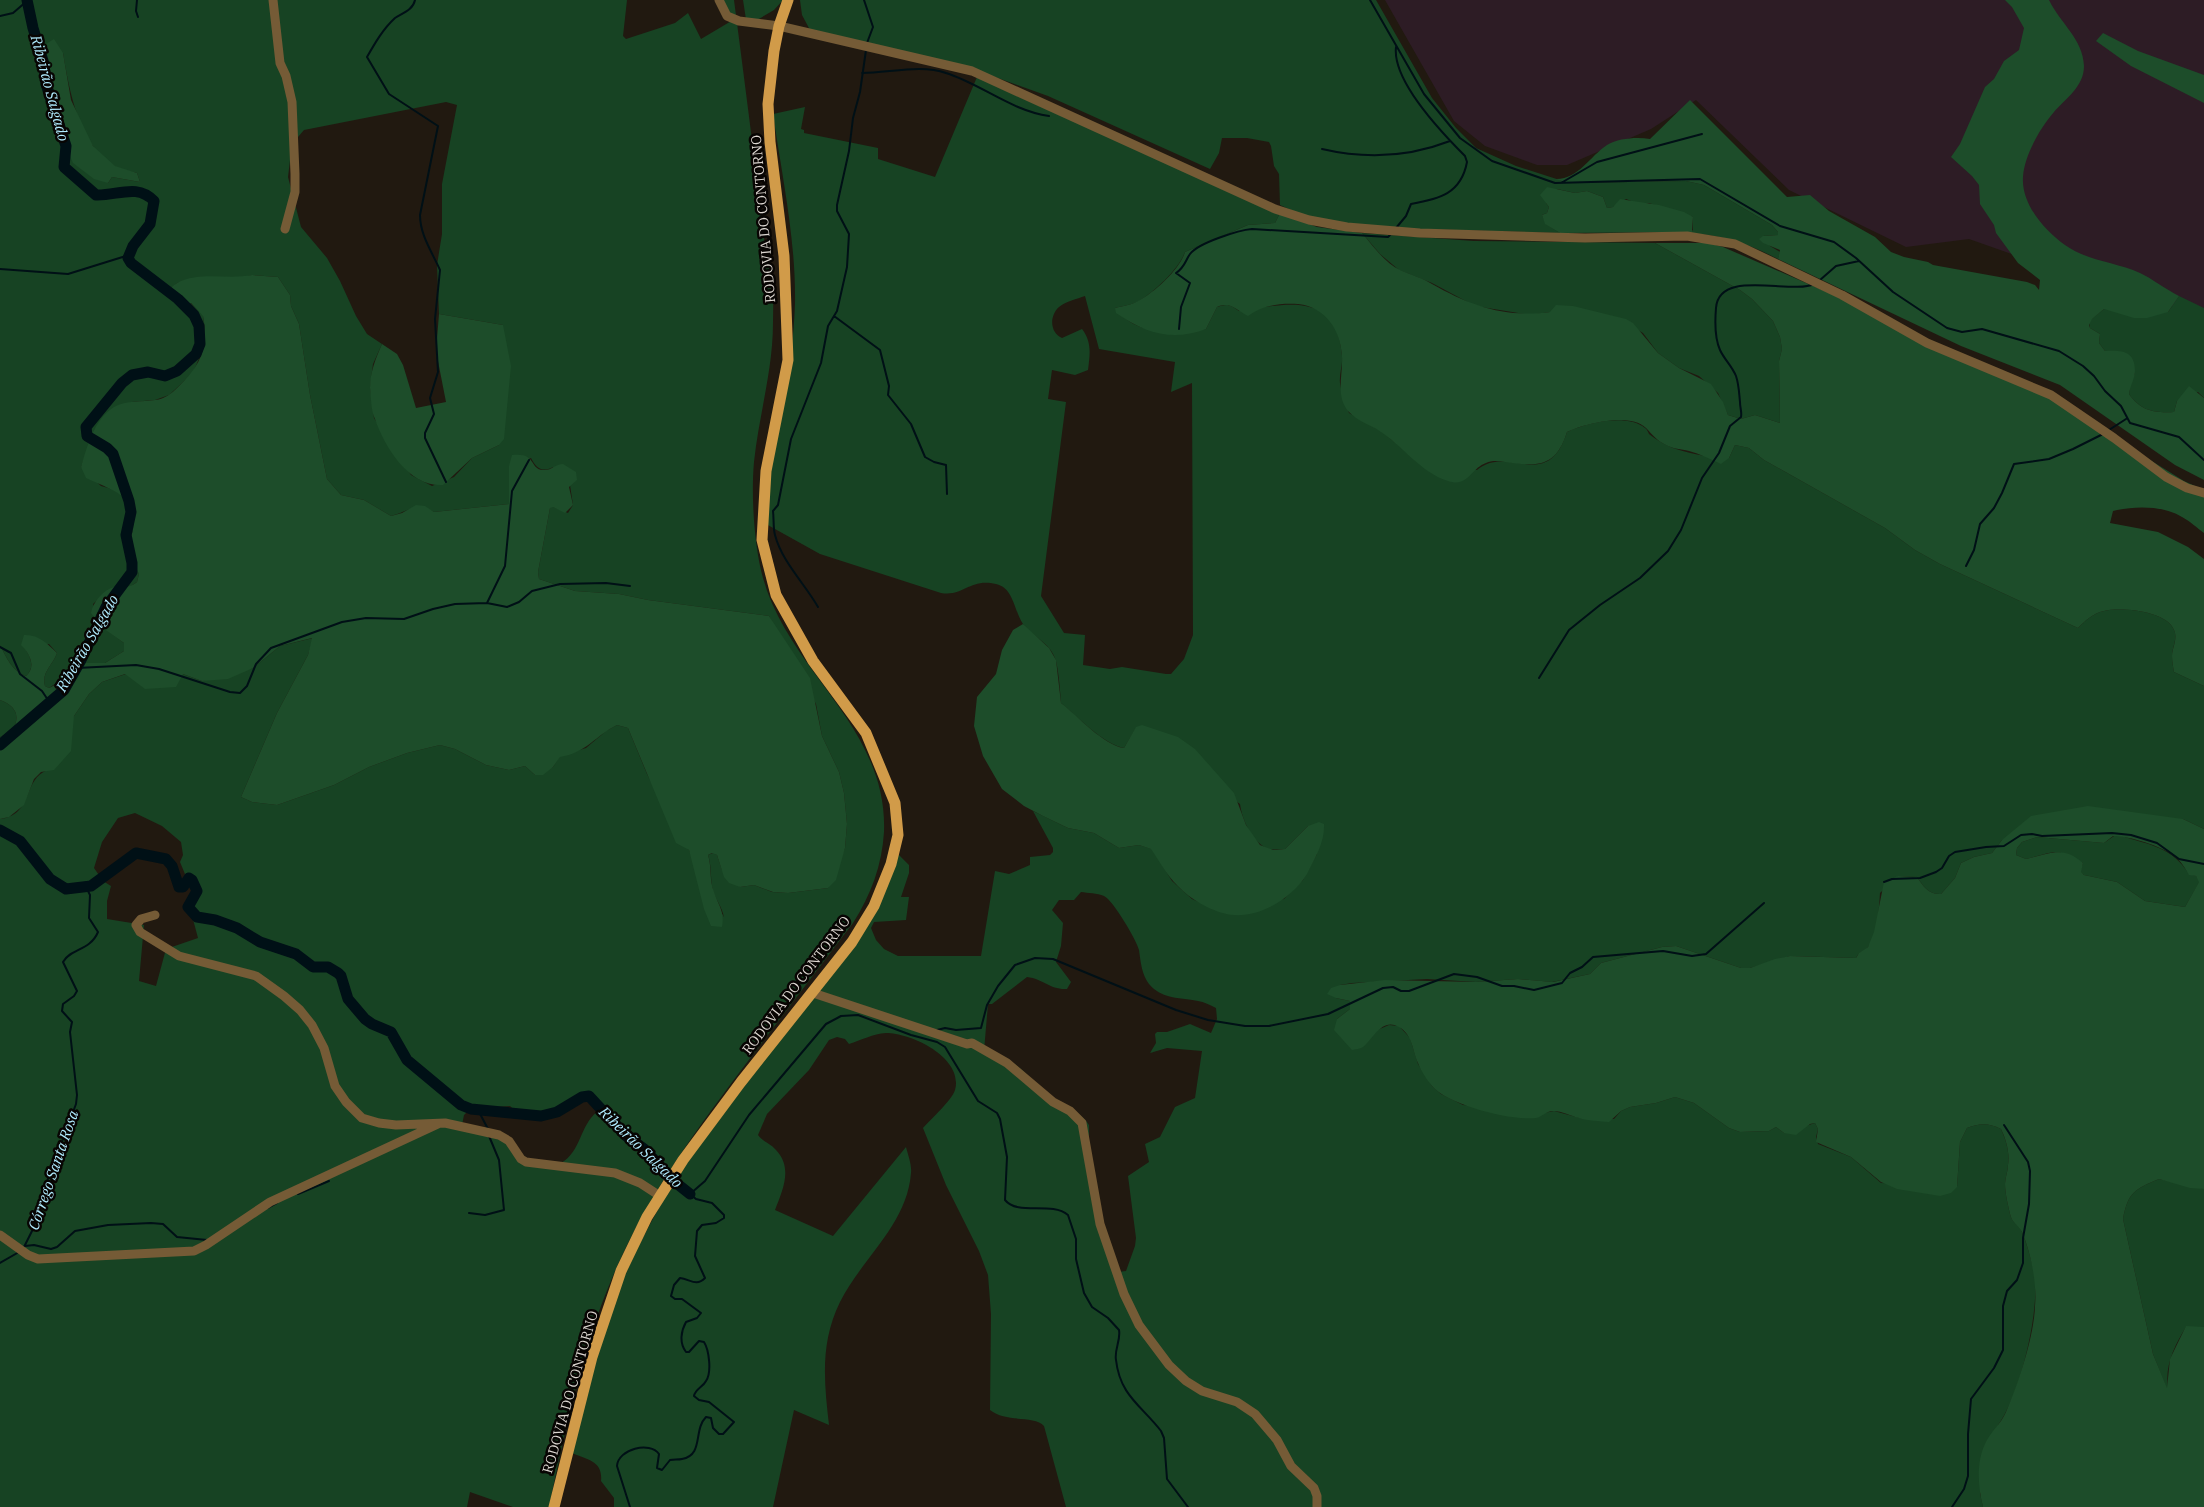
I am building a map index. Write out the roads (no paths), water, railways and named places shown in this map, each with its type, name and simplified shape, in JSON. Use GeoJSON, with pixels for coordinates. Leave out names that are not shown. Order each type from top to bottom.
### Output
{"type":"FeatureCollection","features":[{"type":"Feature","properties":{"kind":"main road","name":"RODOVIA DO CONTORNO"},"geometry":{"type":"LineString","coordinates":[[554,1507],[592,1358],[621,1271],[647,1217],[683,1160],[741,1082],[852,942],[874,906],[891,864],[898,835],[895,803],[866,733],[813,662],[776,595],[762,540],[766,471],[788,360],[784,256],[770,142],[768,104],[774,51],[779,26],[788,0]]}},
{"type":"Feature","properties":{"kind":"street"},"geometry":{"type":"LineString","coordinates":[[273,0],[280,63],[286,76],[292,102],[296,174],[295,192],[285,229]]}},
{"type":"Feature","properties":{"kind":"street"},"geometry":{"type":"LineString","coordinates":[[718,0],[727,16],[738,20],[779,26],[972,72],[1276,209],[1309,220],[1347,227],[1420,234],[1585,238],[1686,236],[1735,244],[1842,295],[1927,343],[2050,395],[2114,438],[2166,477],[2187,488],[2204,493]]}},
{"type":"Feature","properties":{"kind":"street"},"geometry":{"type":"LineString","coordinates":[[155,915],[141,919],[136,925],[140,932],[187,959],[256,976],[270,984],[300,1010],[322,1041],[335,1086],[355,1113],[369,1121],[387,1124],[440,1123],[499,1135],[509,1141],[521,1159],[526,1162],[622,1174],[660,1196]]}},
{"type":"Feature","properties":{"kind":"street"},"geometry":{"type":"LineString","coordinates":[[813,993],[967,1044],[972,1043],[1007,1063],[1053,1102],[1070,1111],[1082,1122],[1100,1224],[1124,1294],[1139,1325],[1168,1365],[1186,1382],[1202,1391],[1237,1402],[1255,1414],[1277,1440],[1291,1466],[1314,1488],[1317,1496],[1317,1507]]}},
{"type":"Feature","properties":{"kind":"street"},"geometry":{"type":"LineString","coordinates":[[0,1235],[28,1255],[38,1259],[194,1250],[206,1245],[270,1202],[440,1123]]}},
{"type":"Feature","properties":{"kind":"waterway","name":"Ribeirão Salgado"},"geometry":{"type":"LineString","coordinates":[[0,745],[64,690],[81,660],[106,607],[132,572],[126,535],[131,512],[129,501],[113,454],[107,448],[87,436],[86,427],[122,383],[132,375],[148,372],[165,376],[177,371],[196,354],[200,344],[199,326],[194,315],[178,299],[131,263],[128,258],[133,246],[150,224],[154,201],[134,191],[96,195],[64,167],[66,146],[46,84],[44,64],[27,0]]}},
{"type":"Feature","properties":{"kind":"waterway"},"geometry":{"type":"LineString","coordinates":[[137,0],[136,11],[138,17]]}},
{"type":"Feature","properties":{"kind":"waterway"},"geometry":{"type":"LineString","coordinates":[[415,0],[410,9],[395,18],[387,27],[367,57],[389,94],[438,126],[420,215],[424,236],[440,270],[435,319],[438,372],[430,398],[434,414],[425,433],[425,438],[446,482]]}},
{"type":"Feature","properties":{"kind":"waterway"},"geometry":{"type":"LineString","coordinates":[[864,0],[873,27],[867,43]]}},
{"type":"Feature","properties":{"kind":"waterway"},"geometry":{"type":"LineString","coordinates":[[1370,0],[1424,94],[1460,138],[1492,161],[1555,183],[1700,179],[1780,226],[1834,242],[1856,258],[1893,292],[1947,328],[1962,332],[1982,329],[2059,351],[2083,366],[2094,376],[2105,391],[2121,406],[2130,423],[2179,437],[2204,460]]}},
{"type":"Feature","properties":{"kind":"waterway"},"geometry":{"type":"LineString","coordinates":[[0,16],[13,13],[27,1]]}},
{"type":"Feature","properties":{"kind":"waterway"},"geometry":{"type":"LineString","coordinates":[[1396,47],[1397,61],[1410,90],[1420,106],[1465,156],[1467,162],[1460,181],[1454,188],[1431,200],[1411,204],[1406,216],[1396,228]]}},
{"type":"Feature","properties":{"kind":"waterway"},"geometry":{"type":"LineString","coordinates":[[818,607],[788,564],[778,545],[774,532],[773,511],[778,505],[791,439],[821,363],[828,326],[837,311],[847,267],[849,234],[837,211],[837,205],[849,151],[853,118],[860,92],[866,50]]}},
{"type":"Feature","properties":{"kind":"waterway"},"geometry":{"type":"LineString","coordinates":[[862,73],[916,69],[936,70],[959,78],[1022,109],[1049,116]]}},
{"type":"Feature","properties":{"kind":"waterway"},"geometry":{"type":"LineString","coordinates":[[1561,183],[1597,162],[1702,134]]}},
{"type":"Feature","properties":{"kind":"waterway"},"geometry":{"type":"LineString","coordinates":[[1322,149],[1354,154],[1387,155],[1419,150],[1450,141]]}},
{"type":"Feature","properties":{"kind":"waterway"},"geometry":{"type":"LineString","coordinates":[[1179,329],[1181,307],[1190,283],[1176,273],[1190,254],[1201,246],[1229,234],[1252,229],[1388,237],[1391,234]]}},
{"type":"Feature","properties":{"kind":"waterway"},"geometry":{"type":"LineString","coordinates":[[0,269],[68,274],[129,255]]}},
{"type":"Feature","properties":{"kind":"waterway"},"geometry":{"type":"LineString","coordinates":[[1820,280],[1836,266],[1859,261]]}},
{"type":"Feature","properties":{"kind":"waterway"},"geometry":{"type":"LineString","coordinates":[[1539,678],[1569,630],[1600,605],[1640,578],[1668,551],[1681,530],[1702,478],[1719,453],[1730,426],[1741,417],[1736,376],[1718,346],[1716,308],[1720,296],[1729,289],[1742,286],[1803,287],[1814,284]]}},
{"type":"Feature","properties":{"kind":"waterway"},"geometry":{"type":"LineString","coordinates":[[834,316],[880,350],[889,386],[888,395],[911,424],[925,457],[946,465],[947,494]]}},
{"type":"Feature","properties":{"kind":"waterway"},"geometry":{"type":"LineString","coordinates":[[2109,430],[2126,419]]}},
{"type":"Feature","properties":{"kind":"waterway"},"geometry":{"type":"LineString","coordinates":[[1966,566],[1974,550],[1980,524],[1994,508],[2014,464],[2049,459],[2103,434]]}},
{"type":"Feature","properties":{"kind":"waterway"},"geometry":{"type":"LineString","coordinates":[[487,603],[505,566],[512,491],[529,460]]}},
{"type":"Feature","properties":{"kind":"waterway"},"geometry":{"type":"LineString","coordinates":[[77,668],[136,665],[159,669],[230,692],[240,693],[247,686],[256,664],[271,648],[342,622],[366,618],[404,619],[455,604],[487,603],[507,607],[519,602],[532,591],[560,584],[606,583],[630,586]]}},
{"type":"Feature","properties":{"kind":"waterway"},"geometry":{"type":"LineString","coordinates":[[0,647],[11,653],[20,674],[42,691],[50,703]]}},
{"type":"Feature","properties":{"kind":"waterway","name":"Ribeirão Salgado"},"geometry":{"type":"LineString","coordinates":[[0,830],[20,841],[50,879],[66,889],[91,886],[136,853],[166,859],[172,866],[179,887],[183,887],[189,878],[192,880],[197,891],[188,907],[197,917],[215,920],[237,928],[260,942],[296,954],[313,967],[328,967],[338,973],[341,976],[348,999],[365,1019],[391,1032],[407,1060],[461,1105],[471,1109],[541,1116],[557,1112],[582,1097],[589,1096],[625,1135],[644,1149],[675,1182],[690,1194]]}},
{"type":"Feature","properties":{"kind":"waterway"},"geometry":{"type":"LineString","coordinates":[[1884,882],[1892,879],[1920,878],[1942,868],[1949,856],[1955,852],[2004,846],[2021,835],[2032,834],[2042,836],[2112,833],[2131,835],[2157,843],[2179,859],[2204,864]]}},
{"type":"Feature","properties":{"kind":"waterway","name":"Córrego Santa Rosa"},"geometry":{"type":"LineString","coordinates":[[24,1247],[33,1229],[46,1184],[76,1104],[77,1095],[70,1032],[72,1022],[62,1011],[63,1004],[74,996],[77,991],[63,962],[66,957],[90,943],[98,932],[89,918],[90,895],[86,887]]}},
{"type":"Feature","properties":{"kind":"waterway"},"geometry":{"type":"LineString","coordinates":[[937,1030],[945,1028],[956,1030],[981,1028],[987,1005],[998,986],[1015,965],[1035,958],[1053,959],[1176,1010],[1208,1020],[1245,1026],[1269,1026],[1328,1014],[1383,988],[1393,987],[1401,991],[1409,991],[1454,974],[1477,977],[1502,986],[1534,990],[1562,983],[1570,973],[1582,967],[1593,957],[1663,951],[1692,956],[1706,954],[1764,903]]}},
{"type":"Feature","properties":{"kind":"waterway"},"geometry":{"type":"LineString","coordinates":[[630,1507],[617,1466],[623,1455],[635,1449],[649,1448],[655,1450],[659,1454],[657,1468],[662,1470],[670,1460],[689,1457],[693,1453],[702,1422],[706,1417],[711,1418],[713,1428],[719,1434],[723,1434],[734,1422],[709,1402],[699,1400],[694,1396],[708,1377],[708,1355],[704,1342],[699,1341],[689,1352],[686,1352],[682,1345],[682,1337],[686,1322],[697,1318],[701,1313],[682,1299],[675,1299],[671,1296],[674,1285],[680,1278],[696,1282],[702,1281],[705,1278],[695,1256],[697,1231],[702,1225],[716,1223],[724,1218],[724,1215],[712,1203],[696,1199],[690,1194],[705,1181],[749,1115],[826,1024],[841,1016],[858,1015],[911,1035],[937,1042],[945,1047],[978,1101],[997,1113],[1000,1119],[1007,1157],[1005,1200],[1011,1205],[1018,1207],[1053,1209],[1068,1215],[1076,1239],[1076,1259],[1084,1293],[1092,1307],[1108,1318],[1119,1330],[1116,1356],[1118,1372],[1122,1383],[1133,1400],[1161,1431],[1164,1438],[1167,1479],[1188,1507]]}},
{"type":"Feature","properties":{"kind":"waterway"},"geometry":{"type":"LineString","coordinates":[[478,1110],[488,1129]]}},
{"type":"Feature","properties":{"kind":"waterway"},"geometry":{"type":"LineString","coordinates":[[1952,1507],[1964,1489],[1968,1476],[1968,1434],[1971,1399],[1994,1368],[2003,1350],[2003,1306],[2007,1291],[2017,1280],[2023,1263],[2023,1238],[2029,1204],[2030,1171],[2028,1162],[2004,1125]]}},
{"type":"Feature","properties":{"kind":"waterway"},"geometry":{"type":"LineString","coordinates":[[469,1213],[485,1215],[504,1210],[499,1160],[489,1136]]}},
{"type":"Feature","properties":{"kind":"waterway"},"geometry":{"type":"LineString","coordinates":[[298,1194],[329,1181]]}},
{"type":"Feature","properties":{"kind":"waterway"},"geometry":{"type":"LineString","coordinates":[[268,1208],[277,1203]]}},
{"type":"Feature","properties":{"kind":"waterway"},"geometry":{"type":"LineString","coordinates":[[25,1246],[34,1245],[51,1249],[57,1247],[75,1231],[108,1225],[151,1223],[163,1224],[177,1237],[207,1240]]}},
{"type":"Feature","properties":{"kind":"waterway","name":"Córrego Santa Rosa"},"geometry":{"type":"LineString","coordinates":[[0,1263],[19,1252]]}}]}
